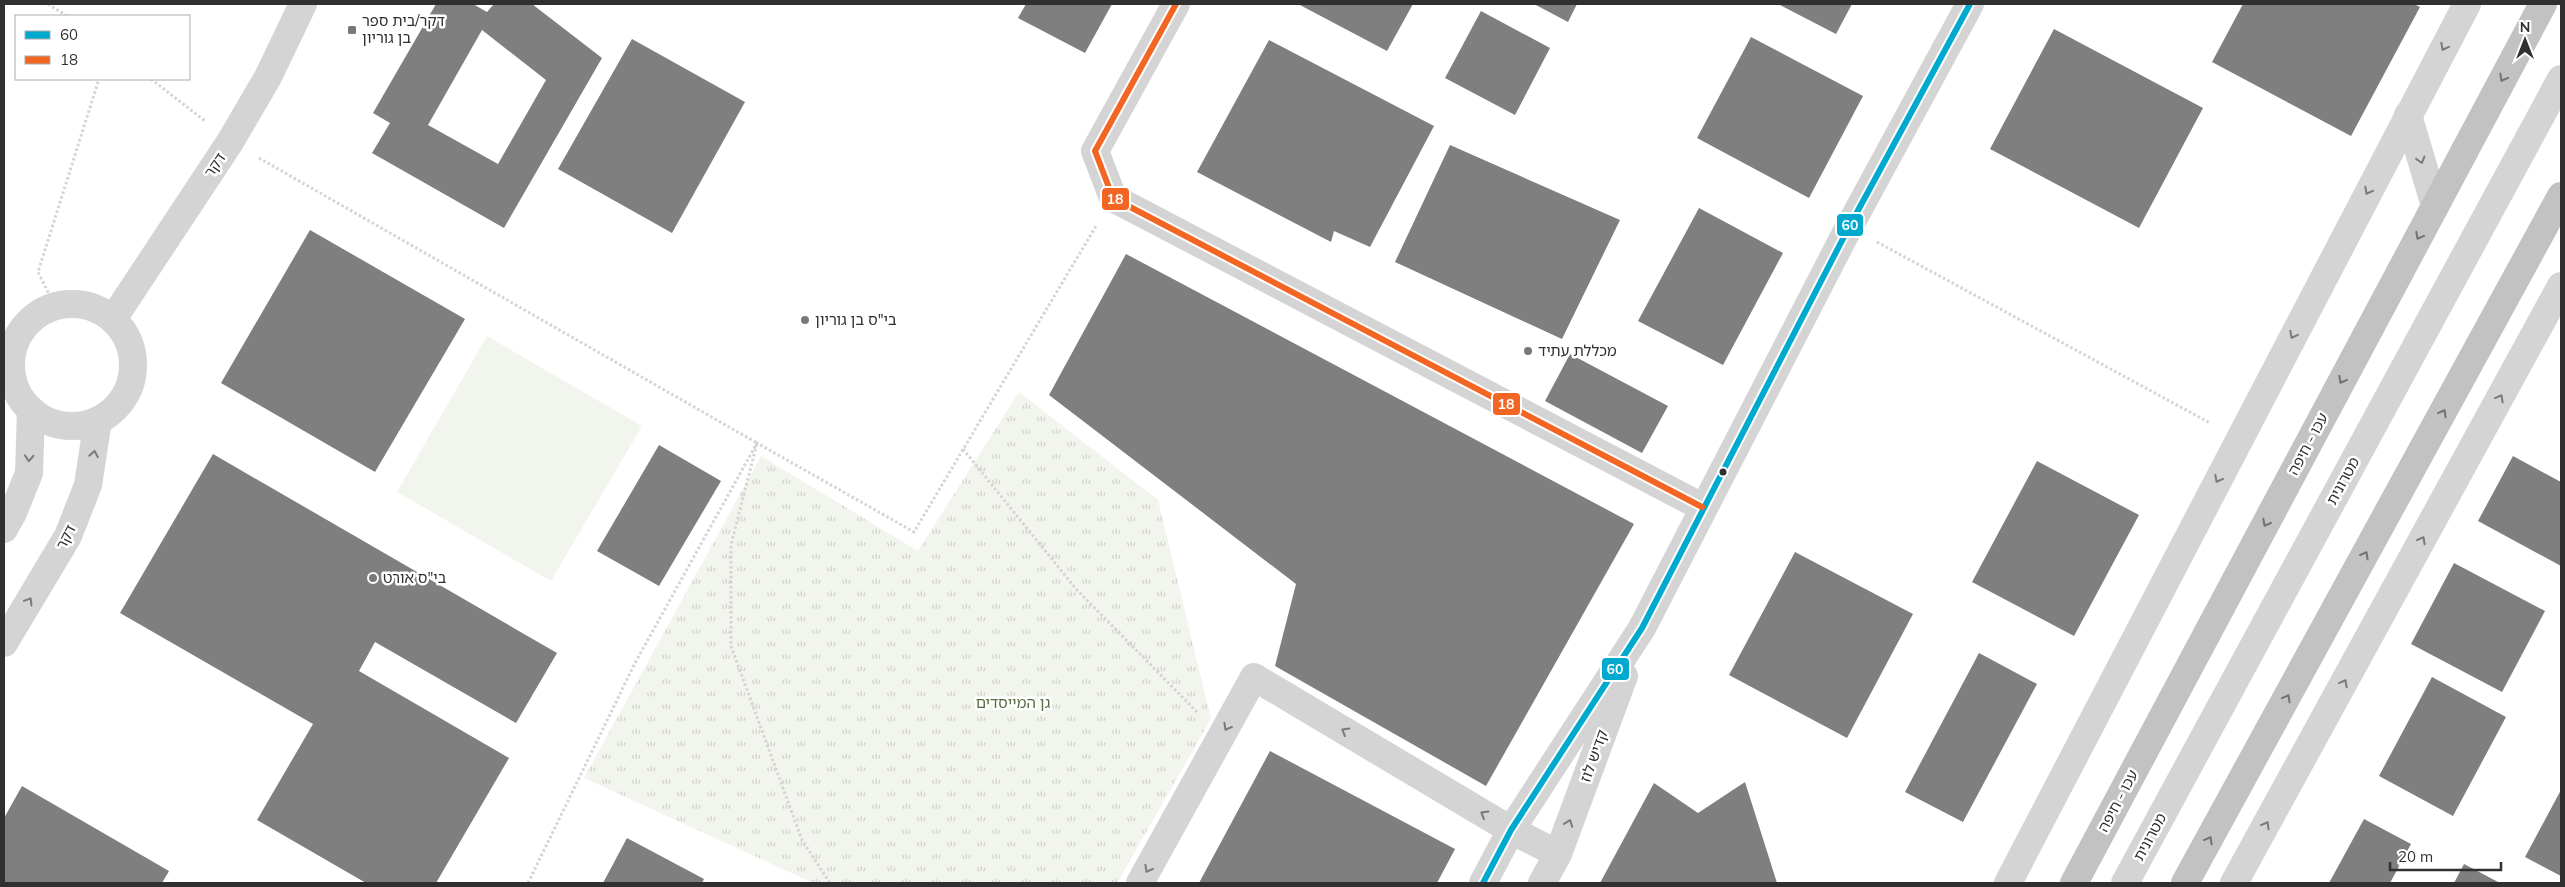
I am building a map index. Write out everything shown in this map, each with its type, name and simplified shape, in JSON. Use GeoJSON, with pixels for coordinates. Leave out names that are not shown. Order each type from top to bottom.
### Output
{"type":"FeatureCollection","features":[{"type":"Feature","properties":{"kind":"highway","name":"עכו - חיפה"},"geometry":{"type":"LineString","coordinates":[[2074,883],[2543,4]]}},
{"type":"Feature","properties":{"kind":"highway"},"geometry":{"type":"LineString","coordinates":[[2185,883],[2561,196]]}},
{"type":"Feature","properties":{"kind":"street","name":"דקר"},"geometry":{"type":"LineString","coordinates":[[112,319],[230,142],[268,77],[303,4]]}},
{"type":"Feature","properties":{"kind":"street"},"geometry":{"type":"LineString","coordinates":[[1176,4],[1095,151],[1113,198],[1702,507]]}},
{"type":"Feature","properties":{"kind":"street","name":"קדיש לוז"},"geometry":{"type":"LineString","coordinates":[[1542,883],[1558,854],[1642,628],[1702,507],[1849,226],[1970,4]]}},
{"type":"Feature","properties":{"kind":"street"},"geometry":{"type":"LineString","coordinates":[[2008,883],[2467,4]]}},
{"type":"Feature","properties":{"kind":"street","name":"מטרונית"},"geometry":{"type":"LineString","coordinates":[[2125,883],[2561,79]]}},
{"type":"Feature","properties":{"kind":"street"},"geometry":{"type":"LineString","coordinates":[[2408,115],[2435,206]]}},
{"type":"Feature","properties":{"kind":"street"},"geometry":{"type":"LineString","coordinates":[[2234,883],[2561,286]]}},
{"type":"Feature","properties":{"kind":"street"},"geometry":{"type":"LineString","coordinates":[[76,303],[89,306],[112,319],[126,334],[130,347],[133,373],[127,392],[115,409],[98,420],[78,426],[61,425],[45,419],[31,410],[20,396],[12,380],[13,323],[56,306],[76,303]]}},
{"type":"Feature","properties":{"kind":"street"},"geometry":{"type":"LineString","coordinates":[[4,529],[14,513],[28,474],[31,410]]}},
{"type":"Feature","properties":{"kind":"street","name":"דקר"},"geometry":{"type":"LineString","coordinates":[[4,643],[68,536],[88,484],[98,420]]}},
{"type":"Feature","properties":{"kind":"street","name":"קדיש לוז"},"geometry":{"type":"LineString","coordinates":[[1483,883],[1511,830],[1642,628]]}},
{"type":"Feature","properties":{"kind":"street"},"geometry":{"type":"LineString","coordinates":[[1140,883],[1254,677],[1511,830],[1558,854]]}},
{"type":"Feature","properties":{"kind":"path"},"geometry":{"type":"LineString","coordinates":[[48,4],[65,15]]}},
{"type":"Feature","properties":{"kind":"path"},"geometry":{"type":"LineString","coordinates":[[56,306],[38,272],[99,80]]}},
{"type":"Feature","properties":{"kind":"path"},"geometry":{"type":"LineString","coordinates":[[152,80],[230,142],[914,532],[1113,198]]}},
{"type":"Feature","properties":{"kind":"path"},"geometry":{"type":"LineString","coordinates":[[1849,226],[2239,439]]}},
{"type":"Feature","properties":{"kind":"path"},"geometry":{"type":"LineString","coordinates":[[528,883],[635,663],[757,443]]}},
{"type":"Feature","properties":{"kind":"path"},"geometry":{"type":"LineString","coordinates":[[757,443],[731,545],[731,646],[802,840],[830,883]]}},
{"type":"Feature","properties":{"kind":"path"},"geometry":{"type":"LineString","coordinates":[[964,449],[1076,589],[1221,737]]}},
{"type":"Feature","properties":{"kind":"green space"},"geometry":{"type":"Polygon","coordinates":[[[487,336],[642,426],[551,581],[397,492],[487,336]]]}},
{"type":"Feature","properties":{"kind":"green space","name":"גן המייסדים"},"geometry":{"type":"Polygon","coordinates":[[[1019,392],[1158,500],[1211,719],[1117,883],[813,883],[584,778],[761,456],[918,551],[1019,392]]]}},
{"type":"Feature","properties":{"kind":"building"},"geometry":{"type":"Polygon","coordinates":[[[436,4],[473,4],[487,12],[494,4],[532,4],[602,58],[504,228],[372,153],[390,123],[373,113],[436,4]],[[482,30],[428,125],[498,164],[546,80],[482,30]]]}},
{"type":"Feature","properties":{"kind":"building"},"geometry":{"type":"Polygon","coordinates":[[[1026,4],[1112,4],[1085,53],[1018,18],[1026,4]]]}},
{"type":"Feature","properties":{"kind":"building"},"geometry":{"type":"Polygon","coordinates":[[[1298,4],[1413,4],[1387,51],[1298,4]]]}},
{"type":"Feature","properties":{"kind":"building"},"geometry":{"type":"Polygon","coordinates":[[[1534,4],[1577,4],[1568,22],[1534,4]]]}},
{"type":"Feature","properties":{"kind":"building"},"geometry":{"type":"Polygon","coordinates":[[[1778,4],[1852,4],[1836,34],[1778,4]]]}},
{"type":"Feature","properties":{"kind":"building"},"geometry":{"type":"Polygon","coordinates":[[[2243,4],[2414,4],[2420,7],[2351,136],[2212,62],[2243,4]]]}},
{"type":"Feature","properties":{"kind":"building"},"geometry":{"type":"Polygon","coordinates":[[[1481,11],[1550,48],[1515,115],[1445,78],[1481,11]]]}},
{"type":"Feature","properties":{"kind":"building"},"geometry":{"type":"Polygon","coordinates":[[[2054,29],[2203,108],[2139,228],[1990,149],[2054,29]]]}},
{"type":"Feature","properties":{"kind":"building"},"geometry":{"type":"Polygon","coordinates":[[[1751,37],[1863,96],[1809,198],[1697,138],[1751,37]]]}},
{"type":"Feature","properties":{"kind":"building"},"geometry":{"type":"Polygon","coordinates":[[[632,39],[745,102],[672,233],[558,169],[632,39]]]}},
{"type":"Feature","properties":{"kind":"building"},"geometry":{"type":"Polygon","coordinates":[[[1269,40],[1434,126],[1370,247],[1334,231],[1331,242],[1197,172],[1269,40]]]}},
{"type":"Feature","properties":{"kind":"building"},"geometry":{"type":"Polygon","coordinates":[[[1450,145],[1620,220],[1562,339],[1395,262],[1450,145]]]}},
{"type":"Feature","properties":{"kind":"building"},"geometry":{"type":"Polygon","coordinates":[[[1699,208],[1783,253],[1723,365],[1638,321],[1699,208]]]}},
{"type":"Feature","properties":{"kind":"building"},"geometry":{"type":"Polygon","coordinates":[[[310,230],[465,319],[375,472],[221,383],[310,230]]]}},
{"type":"Feature","properties":{"kind":"building"},"geometry":{"type":"Polygon","coordinates":[[[1126,254],[1634,524],[1486,786],[1275,666],[1296,584],[1049,395],[1126,254]]]}},
{"type":"Feature","properties":{"kind":"building"},"geometry":{"type":"Polygon","coordinates":[[[1570,354],[1668,406],[1642,453],[1545,401],[1570,354]]]}},
{"type":"Feature","properties":{"kind":"building"},"geometry":{"type":"Polygon","coordinates":[[[659,445],[721,481],[659,586],[597,551],[659,445]]]}},
{"type":"Feature","properties":{"kind":"building"},"geometry":{"type":"Polygon","coordinates":[[[213,454],[557,653],[516,723],[375,642],[359,671],[509,758],[436,883],[366,883],[257,820],[313,724],[120,613],[213,454]]]}},
{"type":"Feature","properties":{"kind":"building"},"geometry":{"type":"Polygon","coordinates":[[[2513,456],[2561,482],[2561,566],[2478,521],[2513,456]]]}},
{"type":"Feature","properties":{"kind":"building"},"geometry":{"type":"Polygon","coordinates":[[[2037,461],[2139,515],[2074,636],[1972,582],[2037,461]]]}},
{"type":"Feature","properties":{"kind":"building"},"geometry":{"type":"Polygon","coordinates":[[[1795,552],[1913,614],[1847,738],[1729,675],[1795,552]]]}},
{"type":"Feature","properties":{"kind":"building"},"geometry":{"type":"Polygon","coordinates":[[[2454,563],[2545,611],[2502,692],[2411,644],[2454,563]]]}},
{"type":"Feature","properties":{"kind":"building"},"geometry":{"type":"Polygon","coordinates":[[[1979,653],[2037,684],[1963,822],[1905,792],[1979,653]]]}},
{"type":"Feature","properties":{"kind":"building"},"geometry":{"type":"Polygon","coordinates":[[[2432,677],[2506,717],[2453,816],[2379,776],[2432,677]]]}},
{"type":"Feature","properties":{"kind":"building"},"geometry":{"type":"Polygon","coordinates":[[[1270,751],[1455,849],[1437,883],[1199,883],[1270,751]]]}},
{"type":"Feature","properties":{"kind":"building"},"geometry":{"type":"Polygon","coordinates":[[[1745,782],[1777,883],[1600,883],[1654,783],[1698,813],[1745,782]]]}},
{"type":"Feature","properties":{"kind":"building"},"geometry":{"type":"Polygon","coordinates":[[[22,786],[169,871],[162,883],[4,883],[4,818],[22,786]]]}},
{"type":"Feature","properties":{"kind":"building"},"geometry":{"type":"Polygon","coordinates":[[[2561,790],[2561,876],[2525,857],[2561,790]]]}},
{"type":"Feature","properties":{"kind":"building"},"geometry":{"type":"Polygon","coordinates":[[[2364,819],[2411,844],[2390,883],[2329,883],[2364,819]]]}},
{"type":"Feature","properties":{"kind":"building"},"geometry":{"type":"Polygon","coordinates":[[[627,838],[704,879],[702,883],[603,883],[627,838]]]}},
{"type":"Feature","properties":{"kind":"building"},"geometry":{"type":"Polygon","coordinates":[[[2464,864],[2500,883],[2454,883],[2464,864]]]}},
{"type":"Feature","properties":{"kind":"transit line","name":"18"},"geometry":{"type":"LineString","coordinates":[[1176,4],[1095,151],[1113,198],[1702,507]]}},
{"type":"Feature","properties":{"kind":"transit line","name":"60"},"geometry":{"type":"LineString","coordinates":[[1483,883],[1511,830],[1642,628],[1849,227],[1970,4]]}},
{"type":"Feature","properties":{"kind":"place","name":"דקר/בית ספר בן גוריון"},"geometry":{"type":"Point","coordinates":[352,30]}},
{"type":"Feature","properties":{"kind":"place","name":"בי\"ס בן גוריון"},"geometry":{"type":"Point","coordinates":[805,320]}},
{"type":"Feature","properties":{"kind":"place","name":"מכללת עתיד"},"geometry":{"type":"Point","coordinates":[1528,351]}},
{"type":"Feature","properties":{"kind":"place","name":"בי\"ס אורט"},"geometry":{"type":"Point","coordinates":[373,578]}}]}
